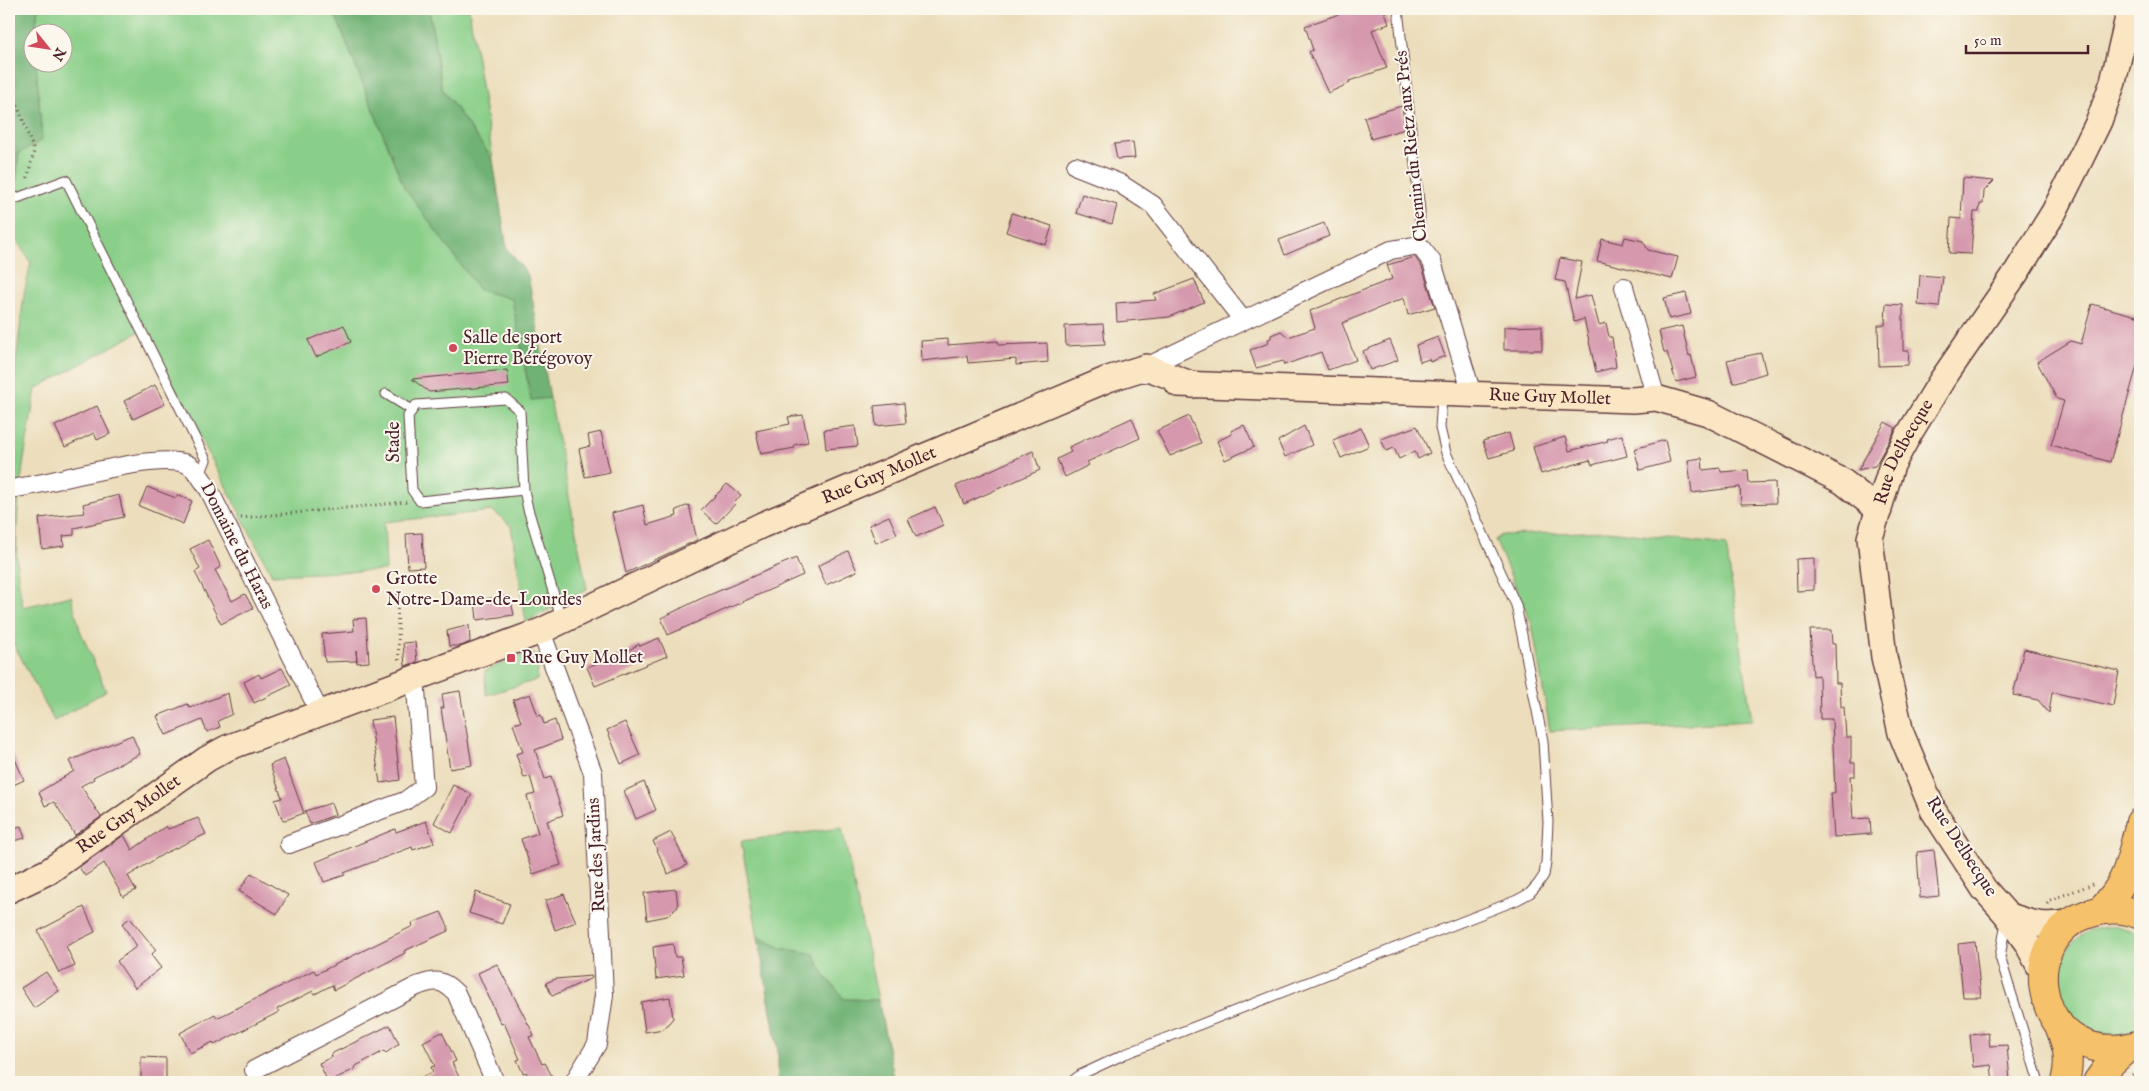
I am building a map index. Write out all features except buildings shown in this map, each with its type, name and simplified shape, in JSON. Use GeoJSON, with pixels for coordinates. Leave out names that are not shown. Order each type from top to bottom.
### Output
{"type":"FeatureCollection","features":[{"type":"Feature","properties":{"kind":"highway"},"geometry":{"type":"LineString","coordinates":[[2100,910],[2111,900],[2124,882],[2140,822]]}},
{"type":"Feature","properties":{"kind":"highway"},"geometry":{"type":"LineString","coordinates":[[2065,1082],[2069,1066],[2067,1045],[2058,1023],[2045,1000],[2043,973],[2048,954],[2058,936],[2072,922],[2085,914],[2100,910],[2125,910],[2140,915]]}},
{"type":"Feature","properties":{"kind":"highway"},"geometry":{"type":"LineString","coordinates":[[2058,1023],[2076,1040],[2088,1046],[2113,1050],[2133,1046]]}},
{"type":"Feature","properties":{"kind":"highway"},"geometry":{"type":"LineString","coordinates":[[2097,1082],[2109,1064],[2133,1046]]}},
{"type":"Feature","properties":{"kind":"street","name":"Rue Delbecque"},"geometry":{"type":"LineString","coordinates":[[2043,973],[2035,955],[2007,915],[1984,889],[1932,810],[1901,733],[1884,657],[1870,538],[1892,465],[1908,434],[1942,380],[2016,273],[2054,212],[2075,170],[2099,121],[2113,82],[2130,9]]}},
{"type":"Feature","properties":{"kind":"street"},"geometry":{"type":"LineString","coordinates":[[1076,166],[1119,182],[1153,205],[1242,319]]}},
{"type":"Feature","properties":{"kind":"street","name":"Rue Guy Mollet"},"geometry":{"type":"LineString","coordinates":[[1144,374],[1242,319],[1391,250],[1419,245]]}},
{"type":"Feature","properties":{"kind":"street","name":"Chemin du Rietz aux Prés"},"geometry":{"type":"LineString","coordinates":[[1419,245],[1432,262],[1472,394]]}},
{"type":"Feature","properties":{"kind":"street"},"geometry":{"type":"LineString","coordinates":[[1624,287],[1656,398]]}},
{"type":"Feature","properties":{"kind":"street","name":"Rue Guy Mollet"},"geometry":{"type":"LineString","coordinates":[[9,890],[49,871],[227,748],[551,626],[762,525],[1108,379],[1144,374],[1193,385],[1633,400],[1656,398],[1708,413],[1842,481],[1879,510]]}},
{"type":"Feature","properties":{"kind":"street","name":"Domaine du Haras"},"geometry":{"type":"LineString","coordinates":[[9,489],[142,463],[165,460],[187,464],[200,475],[209,490],[320,713]]}},
{"type":"Feature","properties":{"kind":"street","name":"Rue des Jardins"},"geometry":{"type":"LineString","coordinates":[[551,626],[593,773],[604,995],[597,1044],[574,1082]]}},
{"type":"Feature","properties":{"kind":"street"},"geometry":{"type":"LineString","coordinates":[[289,844],[405,801],[424,787],[407,681]]}},
{"type":"Feature","properties":{"kind":"street","name":"Rue Delbecque"},"geometry":{"type":"LineString","coordinates":[[2007,915],[2040,926],[2072,922]]}},
{"type":"Feature","properties":{"kind":"street"},"geometry":{"type":"LineString","coordinates":[[254,1070],[432,980],[447,984],[456,993],[495,1082]]}},
{"type":"Feature","properties":{"kind":"lane","name":"Chemin du Rietz aux Prés"},"geometry":{"type":"LineString","coordinates":[[1398,9],[1420,211],[1419,245]]}},
{"type":"Feature","properties":{"kind":"lane"},"geometry":{"type":"LineString","coordinates":[[9,202],[66,180],[206,460],[200,475]]}},
{"type":"Feature","properties":{"kind":"lane"},"geometry":{"type":"LineString","coordinates":[[1071,1082],[1080,1075],[1125,1054],[1517,900],[1530,893],[1544,875],[1548,850],[1548,822],[1543,741],[1516,605],[1446,453],[1440,428],[1442,393]]}},
{"type":"Feature","properties":{"kind":"lane"},"geometry":{"type":"LineString","coordinates":[[386,394],[412,410]]}},
{"type":"Feature","properties":{"kind":"lane","name":"Stade"},"geometry":{"type":"LineString","coordinates":[[420,500],[412,490],[408,416],[416,405],[506,399],[520,411],[524,490],[551,626]]}},
{"type":"Feature","properties":{"kind":"lane"},"geometry":{"type":"LineString","coordinates":[[420,500],[524,490]]}},
{"type":"Feature","properties":{"kind":"lane"},"geometry":{"type":"LineString","coordinates":[[2007,915],[2000,957],[2039,1082]]}},
{"type":"Feature","properties":{"kind":"path"},"geometry":{"type":"LineString","coordinates":[[9,82],[34,151],[24,196]]}},
{"type":"Feature","properties":{"kind":"path"},"geometry":{"type":"LineString","coordinates":[[226,525],[240,518],[420,500]]}},
{"type":"Feature","properties":{"kind":"path"},"geometry":{"type":"LineString","coordinates":[[397,594],[407,681]]}},
{"type":"Feature","properties":{"kind":"path"},"geometry":{"type":"LineString","coordinates":[[2046,906],[2050,900],[2101,881]]}},
{"type":"Feature","properties":{"kind":"green space"},"geometry":{"type":"Polygon","coordinates":[[[9,9],[38,9],[36,22],[22,22],[22,72],[37,72],[42,140],[19,153],[15,189],[9,192],[9,9]]]}},
{"type":"Feature","properties":{"kind":"green space"},"geometry":{"type":"Polygon","coordinates":[[[38,9],[333,9],[404,187],[512,299],[531,399],[550,398],[587,589],[526,622],[511,526],[493,511],[384,522],[386,570],[272,575],[144,329],[36,389],[22,470],[17,526],[18,580],[23,607],[71,596],[80,630],[106,691],[54,721],[9,635],[9,422],[24,294],[31,263],[9,229],[9,192],[15,189],[19,153],[42,140],[37,72],[72,72],[72,22],[36,22],[38,9]]]}},
{"type":"Feature","properties":{"kind":"green space"},"geometry":{"type":"Polygon","coordinates":[[[333,9],[429,9],[442,89],[493,160],[507,249],[528,275],[550,398],[531,400],[512,299],[479,290],[404,187],[333,9]]]}},
{"type":"Feature","properties":{"kind":"green space"},"geometry":{"type":"Polygon","coordinates":[[[429,9],[469,9],[493,160],[442,89],[429,9]]]}},
{"type":"Feature","properties":{"kind":"green space"},"geometry":{"type":"Polygon","coordinates":[[[1608,531],[1726,545],[1752,721],[1550,731],[1532,624],[1495,540],[1502,535],[1608,531]]]}},
{"type":"Feature","properties":{"kind":"green space"},"geometry":{"type":"Polygon","coordinates":[[[529,652],[539,657],[537,680],[486,695],[485,671],[529,652]]]}},
{"type":"Feature","properties":{"kind":"green space"},"geometry":{"type":"Polygon","coordinates":[[[842,828],[878,1000],[844,999],[824,974],[814,954],[782,948],[758,937],[741,841],[842,828]]]}},
{"type":"Feature","properties":{"kind":"green space"},"geometry":{"type":"Polygon","coordinates":[[[2115,926],[2140,933],[2140,1030],[2113,1036],[2091,1032],[2074,1020],[2063,1002],[2059,982],[2062,961],[2073,943],[2092,930],[2115,926]]]}},
{"type":"Feature","properties":{"kind":"green space"},"geometry":{"type":"Polygon","coordinates":[[[758,937],[782,948],[814,954],[824,974],[844,999],[878,1000],[895,1082],[778,1082],[778,1052],[758,937]]]}},
{"type":"Feature","properties":{"kind":"railway"},"geometry":{"type":"LineString","coordinates":[[2132,9],[2140,11]]}},
{"type":"Feature","properties":{"kind":"place","name":"Salle de sport Pierre Bérégovoy"},"geometry":{"type":"Point","coordinates":[453,348]}},
{"type":"Feature","properties":{"kind":"place","name":"Grotte Notre-Dame-de-Lourdes"},"geometry":{"type":"Point","coordinates":[376,589]}},
{"type":"Feature","properties":{"kind":"place","name":"Rue Guy Mollet"},"geometry":{"type":"Point","coordinates":[511,658]}}]}
